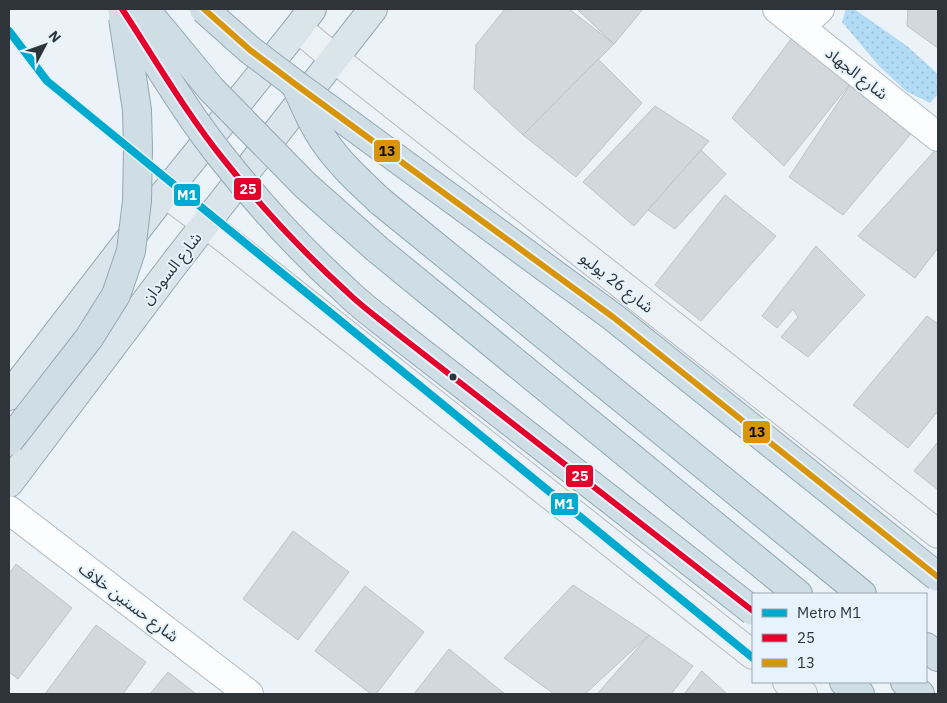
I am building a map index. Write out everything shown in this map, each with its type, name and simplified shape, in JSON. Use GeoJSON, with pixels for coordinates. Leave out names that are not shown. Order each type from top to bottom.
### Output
{"type":"FeatureCollection","features":[{"type":"Feature","properties":{"kind":"highway"},"geometry":{"type":"LineString","coordinates":[[9,441],[89,338],[116,295],[132,252],[137,201],[137,110],[121,9]]}},
{"type":"Feature","properties":{"kind":"highway"},"geometry":{"type":"LineString","coordinates":[[121,9],[189,112],[223,159],[268,213],[346,292],[752,610]]}},
{"type":"Feature","properties":{"kind":"highway"},"geometry":{"type":"LineString","coordinates":[[145,9],[211,89],[312,192],[377,249],[797,593]]}},
{"type":"Feature","properties":{"kind":"highway"},"geometry":{"type":"LineString","coordinates":[[204,9],[250,50],[295,84],[613,318],[938,577]]}},
{"type":"Feature","properties":{"kind":"highway"},"geometry":{"type":"LineString","coordinates":[[295,84],[326,144],[340,162],[380,201],[861,593]]}},
{"type":"Feature","properties":{"kind":"highway"},"geometry":{"type":"LineString","coordinates":[[927,648],[938,657]]}},
{"type":"Feature","properties":{"kind":"highway"},"geometry":{"type":"LineString","coordinates":[[845,683],[860,694]]}},
{"type":"Feature","properties":{"kind":"highway"},"geometry":{"type":"LineString","coordinates":[[906,683],[920,694]]}},
{"type":"Feature","properties":{"kind":"main road","name":"شارع السودان"},"geometry":{"type":"LineString","coordinates":[[9,483],[164,276],[373,9]]}},
{"type":"Feature","properties":{"kind":"main road","name":"شارع 26 يوليو"},"geometry":{"type":"LineString","coordinates":[[305,19],[335,59],[938,534]]}},
{"type":"Feature","properties":{"kind":"main road"},"geometry":{"type":"LineString","coordinates":[[9,396],[165,193],[305,19]]}},
{"type":"Feature","properties":{"kind":"main road"},"geometry":{"type":"LineString","coordinates":[[165,193],[752,654]]}},
{"type":"Feature","properties":{"kind":"main road"},"geometry":{"type":"LineString","coordinates":[[788,683],[803,694]]}},
{"type":"Feature","properties":{"kind":"street","name":"شارع الجهاد"},"geometry":{"type":"LineString","coordinates":[[777,9],[938,137]]}},
{"type":"Feature","properties":{"kind":"street"},"geometry":{"type":"LineString","coordinates":[[800,27],[820,9]]}},
{"type":"Feature","properties":{"kind":"street","name":"شارع حسنين خلاف"},"geometry":{"type":"LineString","coordinates":[[9,510],[250,694]]}},
{"type":"Feature","properties":{"kind":"shaded area"},"geometry":{"type":"Polygon","coordinates":[[[846,9],[854,9],[907,46],[938,74],[938,94],[930,103],[906,91],[879,66],[842,22],[846,9]]]}},
{"type":"Feature","properties":{"kind":"building"},"geometry":{"type":"Polygon","coordinates":[[[505,9],[569,9],[614,44],[523,135],[474,89],[476,45],[505,9]]]}},
{"type":"Feature","properties":{"kind":"building"},"geometry":{"type":"Polygon","coordinates":[[[577,9],[643,9],[614,44],[577,9]]]}},
{"type":"Feature","properties":{"kind":"building"},"geometry":{"type":"Polygon","coordinates":[[[908,9],[938,9],[938,48],[907,26],[908,9]]]}},
{"type":"Feature","properties":{"kind":"building"},"geometry":{"type":"Polygon","coordinates":[[[794,35],[853,80],[784,166],[732,118],[794,35]]]}},
{"type":"Feature","properties":{"kind":"building"},"geometry":{"type":"Polygon","coordinates":[[[598,59],[642,103],[576,177],[523,135],[598,59]]]}},
{"type":"Feature","properties":{"kind":"building"},"geometry":{"type":"Polygon","coordinates":[[[853,80],[914,130],[843,215],[789,177],[853,80]]]}},
{"type":"Feature","properties":{"kind":"building"},"geometry":{"type":"Polygon","coordinates":[[[655,106],[709,141],[634,226],[583,182],[655,106]]]}},
{"type":"Feature","properties":{"kind":"building"},"geometry":{"type":"Polygon","coordinates":[[[938,147],[938,248],[915,278],[858,236],[938,147]]]}},
{"type":"Feature","properties":{"kind":"building"},"geometry":{"type":"Polygon","coordinates":[[[701,150],[726,174],[675,229],[648,210],[701,150]]]}},
{"type":"Feature","properties":{"kind":"building"},"geometry":{"type":"Polygon","coordinates":[[[725,195],[776,236],[701,321],[655,285],[725,195]]]}},
{"type":"Feature","properties":{"kind":"building"},"geometry":{"type":"Polygon","coordinates":[[[816,246],[865,295],[808,357],[781,337],[798,317],[793,309],[777,328],[762,316],[816,246]]]}},
{"type":"Feature","properties":{"kind":"building"},"geometry":{"type":"Polygon","coordinates":[[[927,316],[938,324],[938,411],[908,448],[853,405],[927,316]]]}},
{"type":"Feature","properties":{"kind":"building"},"geometry":{"type":"Polygon","coordinates":[[[938,442],[938,490],[914,471],[938,442]]]}},
{"type":"Feature","properties":{"kind":"building"},"geometry":{"type":"Polygon","coordinates":[[[293,531],[349,572],[298,640],[243,599],[293,531]]]}},
{"type":"Feature","properties":{"kind":"building"},"geometry":{"type":"Polygon","coordinates":[[[16,564],[72,608],[18,679],[9,672],[9,574],[16,564]]]}},
{"type":"Feature","properties":{"kind":"building"},"geometry":{"type":"Polygon","coordinates":[[[573,585],[649,635],[585,694],[554,694],[504,658],[573,585]]]}},
{"type":"Feature","properties":{"kind":"building"},"geometry":{"type":"Polygon","coordinates":[[[365,586],[424,632],[376,694],[371,694],[315,651],[365,586]]]}},
{"type":"Feature","properties":{"kind":"building"},"geometry":{"type":"Polygon","coordinates":[[[96,625],[146,662],[123,694],[45,694],[96,625]]]}},
{"type":"Feature","properties":{"kind":"building"},"geometry":{"type":"Polygon","coordinates":[[[649,635],[693,666],[671,694],[597,694],[649,635]]]}},
{"type":"Feature","properties":{"kind":"building"},"geometry":{"type":"Polygon","coordinates":[[[449,649],[505,694],[414,694],[449,649]]]}},
{"type":"Feature","properties":{"kind":"building"},"geometry":{"type":"Polygon","coordinates":[[[702,671],[727,694],[684,694],[702,671]]]}},
{"type":"Feature","properties":{"kind":"building"},"geometry":{"type":"Polygon","coordinates":[[[168,672],[196,694],[150,694],[168,672]]]}},
{"type":"Feature","properties":{"kind":"metro line","name":"M1"},"geometry":{"type":"LineString","coordinates":[[9,31],[47,81],[752,657]]}},
{"type":"Feature","properties":{"kind":"transit line","name":"25"},"geometry":{"type":"LineString","coordinates":[[122,9],[184,105],[224,160],[267,212],[358,303],[752,610]]}},
{"type":"Feature","properties":{"kind":"transit line","name":"13"},"geometry":{"type":"LineString","coordinates":[[204,9],[250,50],[295,84],[613,317],[938,577]]}}]}
